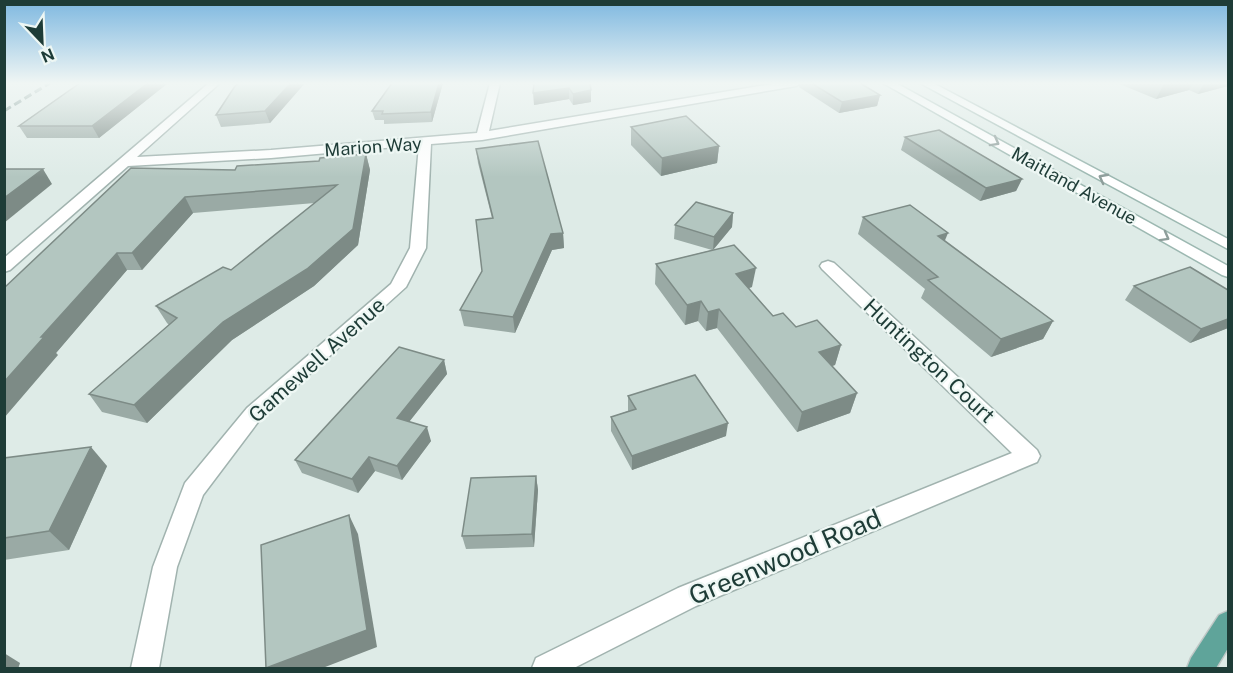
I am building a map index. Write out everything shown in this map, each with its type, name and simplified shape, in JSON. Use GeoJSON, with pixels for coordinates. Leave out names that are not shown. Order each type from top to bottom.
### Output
{"type":"FeatureCollection","features":[{"type":"Feature","properties":{"kind":"main road"},"geometry":{"type":"LineString","coordinates":[[1201,669],[1228,624]]}},
{"type":"Feature","properties":{"kind":"street"},"geometry":{"type":"LineString","coordinates":[[4,267],[180,114]]}},
{"type":"Feature","properties":{"kind":"street"},"geometry":{"type":"LineString","coordinates":[[482,136],[487,114]]}},
{"type":"Feature","properties":{"kind":"street","name":"Marion Way"},"geometry":{"type":"LineString","coordinates":[[126,162],[425,143],[610,114]]}},
{"type":"Feature","properties":{"kind":"street","name":"Maitland Avenue"},"geometry":{"type":"LineString","coordinates":[[944,114],[1228,272]]}},
{"type":"Feature","properties":{"kind":"street","name":"Maitland Avenue"},"geometry":{"type":"LineString","coordinates":[[984,114],[1228,245]]}},
{"type":"Feature","properties":{"kind":"street","name":"Gamewell Avenue"},"geometry":{"type":"LineString","coordinates":[[145,669],[165,567],[193,490],[254,413],[398,287],[417,248],[425,143]]}},
{"type":"Feature","properties":{"kind":"street","name":"Huntington Court"},"geometry":{"type":"LineString","coordinates":[[828,266],[1029,456]]}},
{"type":"Feature","properties":{"kind":"street","name":"Greenwood Road"},"geometry":{"type":"LineString","coordinates":[[546,669],[687,597],[1029,456]]}},
{"type":"Feature","properties":{"kind":"building"},"geometry":{"type":"Polygon","coordinates":[[[35,114],[107,114],[92,126],[19,126],[35,114]]]}},
{"type":"Feature","properties":{"kind":"building"},"geometry":{"type":"Polygon","coordinates":[[[686,116],[719,146],[662,158],[631,127],[686,116]]]}},
{"type":"Feature","properties":{"kind":"building"},"geometry":{"type":"Polygon","coordinates":[[[939,130],[1022,179],[986,188],[905,137],[939,130]]]}},
{"type":"Feature","properties":{"kind":"building"},"geometry":{"type":"Polygon","coordinates":[[[538,141],[563,233],[551,234],[513,317],[460,310],[482,271],[476,220],[493,218],[476,149],[538,141]]]}},
{"type":"Feature","properties":{"kind":"building"},"geometry":{"type":"Polygon","coordinates":[[[366,154],[353,229],[307,269],[223,322],[134,405],[89,394],[177,318],[156,306],[223,267],[231,270],[337,185],[185,197],[132,253],[117,253],[41,337],[44,337],[4,382],[4,288],[131,168],[235,170],[237,166],[319,161],[320,158],[366,154]]]}},
{"type":"Feature","properties":{"kind":"building"},"geometry":{"type":"Polygon","coordinates":[[[4,169],[43,169],[4,198],[4,169]]]}},
{"type":"Feature","properties":{"kind":"building"},"geometry":{"type":"Polygon","coordinates":[[[696,202],[733,213],[714,237],[675,225],[696,202]]]}},
{"type":"Feature","properties":{"kind":"building"},"geometry":{"type":"Polygon","coordinates":[[[910,205],[948,233],[938,236],[1053,321],[1001,339],[928,280],[938,277],[863,217],[910,205]]]}},
{"type":"Feature","properties":{"kind":"building"},"geometry":{"type":"Polygon","coordinates":[[[734,245],[756,268],[736,274],[773,316],[783,313],[796,327],[817,320],[841,345],[819,352],[857,393],[802,412],[719,309],[708,312],[701,301],[687,305],[656,264],[734,245]]]}},
{"type":"Feature","properties":{"kind":"building"},"geometry":{"type":"Polygon","coordinates":[[[1190,267],[1228,290],[1228,319],[1201,329],[1134,286],[1190,267]]]}},
{"type":"Feature","properties":{"kind":"building"},"geometry":{"type":"Polygon","coordinates":[[[399,347],[444,360],[397,418],[427,427],[397,466],[369,457],[352,479],[295,460],[399,347]]]}},
{"type":"Feature","properties":{"kind":"building"},"geometry":{"type":"Polygon","coordinates":[[[695,375],[728,423],[632,456],[611,417],[636,409],[628,396],[695,375]]]}},
{"type":"Feature","properties":{"kind":"building"},"geometry":{"type":"Polygon","coordinates":[[[91,447],[49,531],[4,538],[4,458],[91,447]]]}},
{"type":"Feature","properties":{"kind":"building"},"geometry":{"type":"Polygon","coordinates":[[[536,476],[532,534],[462,536],[471,478],[536,476]]]}},
{"type":"Feature","properties":{"kind":"building"},"geometry":{"type":"Polygon","coordinates":[[[349,515],[367,630],[266,668],[261,545],[349,515]]]}}]}
